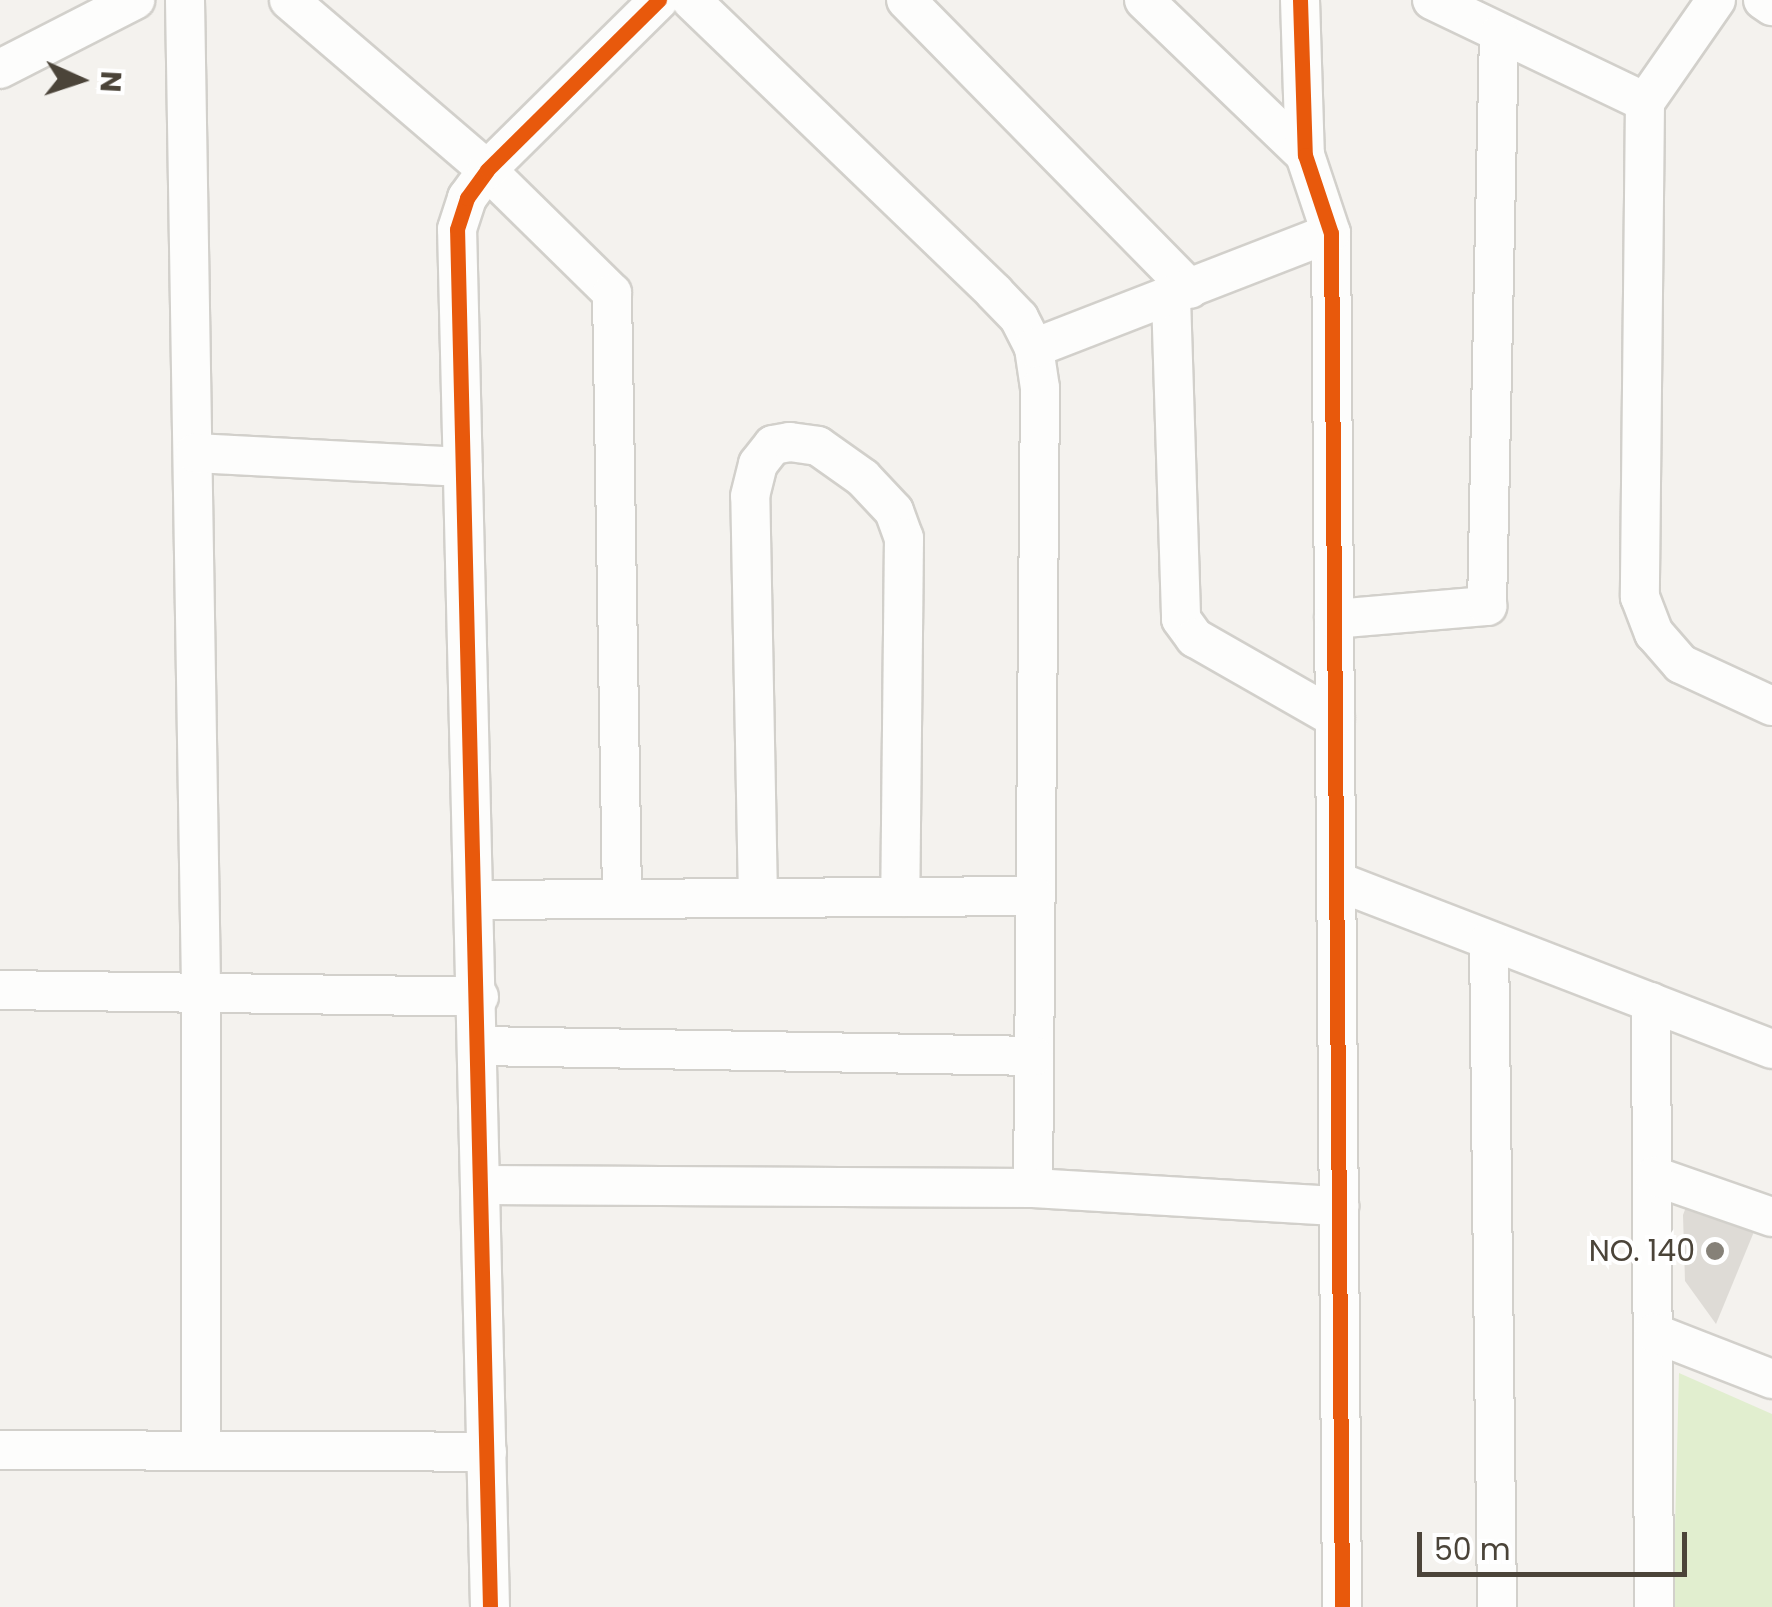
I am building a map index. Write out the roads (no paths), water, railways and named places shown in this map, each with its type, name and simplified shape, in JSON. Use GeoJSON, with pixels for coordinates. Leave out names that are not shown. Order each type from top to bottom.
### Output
{"type":"FeatureCollection","features":[{"type":"Feature","properties":{"kind":"street"},"geometry":{"type":"LineString","coordinates":[[0,69],[135,0]]}},
{"type":"Feature","properties":{"kind":"street"},"geometry":{"type":"LineString","coordinates":[[185,0],[201,989],[201,1450]]}},
{"type":"Feature","properties":{"kind":"street"},"geometry":{"type":"LineString","coordinates":[[289,0],[488,170],[612,294],[622,899]]}},
{"type":"Feature","properties":{"kind":"street"},"geometry":{"type":"LineString","coordinates":[[490,1607],[480,998],[457,228],[467,198],[488,170],[659,0]]}},
{"type":"Feature","properties":{"kind":"street"},"geometry":{"type":"LineString","coordinates":[[691,0],[1020,318],[1034,348],[1040,388],[1033,1188]]}},
{"type":"Feature","properties":{"kind":"street"},"geometry":{"type":"LineString","coordinates":[[906,0],[1180,293],[1182,619],[1196,638],[1335,718]]}},
{"type":"Feature","properties":{"kind":"street"},"geometry":{"type":"LineString","coordinates":[[1144,0],[1305,155]]}},
{"type":"Feature","properties":{"kind":"street"},"geometry":{"type":"LineString","coordinates":[[1300,0],[1305,155],[1332,233],[1340,882],[1342,1607]]}},
{"type":"Feature","properties":{"kind":"street"},"geometry":{"type":"LineString","coordinates":[[1432,0],[1644,102]]}},
{"type":"Feature","properties":{"kind":"street"},"geometry":{"type":"LineString","coordinates":[[1716,0],[1644,102],[1640,597],[1654,633],[1681,664],[1772,706]]}},
{"type":"Feature","properties":{"kind":"street"},"geometry":{"type":"LineString","coordinates":[[1763,0],[1772,6]]}},
{"type":"Feature","properties":{"kind":"street"},"geometry":{"type":"LineString","coordinates":[[1334,619],[1487,606],[1499,34]]}},
{"type":"Feature","properties":{"kind":"street"},"geometry":{"type":"LineString","coordinates":[[1034,348],[1332,233]]}},
{"type":"Feature","properties":{"kind":"street"},"geometry":{"type":"LineString","coordinates":[[758,898],[750,496],[758,464],[773,445],[818,446],[894,510],[904,538],[900,897]]}},
{"type":"Feature","properties":{"kind":"street"},"geometry":{"type":"LineString","coordinates":[[194,454],[463,467]]}},
{"type":"Feature","properties":{"kind":"street"},"geometry":{"type":"LineString","coordinates":[[1340,882],[1772,1049]]}},
{"type":"Feature","properties":{"kind":"street"},"geometry":{"type":"LineString","coordinates":[[477,900],[1036,896]]}},
{"type":"Feature","properties":{"kind":"street"},"geometry":{"type":"LineString","coordinates":[[1489,941],[1497,1607]]}},
{"type":"Feature","properties":{"kind":"street"},"geometry":{"type":"LineString","coordinates":[[0,990],[201,989],[480,998]]}},
{"type":"Feature","properties":{"kind":"street"},"geometry":{"type":"LineString","coordinates":[[1652,1002],[1654,1607]]}},
{"type":"Feature","properties":{"kind":"street"},"geometry":{"type":"LineString","coordinates":[[480,1046],[1034,1056]]}},
{"type":"Feature","properties":{"kind":"street"},"geometry":{"type":"LineString","coordinates":[[1654,1176],[1772,1217]]}},
{"type":"Feature","properties":{"kind":"street"},"geometry":{"type":"LineString","coordinates":[[483,1185],[1033,1188],[1339,1206]]}},
{"type":"Feature","properties":{"kind":"street"},"geometry":{"type":"LineString","coordinates":[[1654,1333],[1772,1379]]}},
{"type":"Feature","properties":{"kind":"street"},"geometry":{"type":"LineString","coordinates":[[0,1450],[488,1452]]}},
{"type":"Feature","properties":{"kind":"place","name":"NO. 140"},"geometry":{"type":"Point","coordinates":[1715,1251]}}]}
